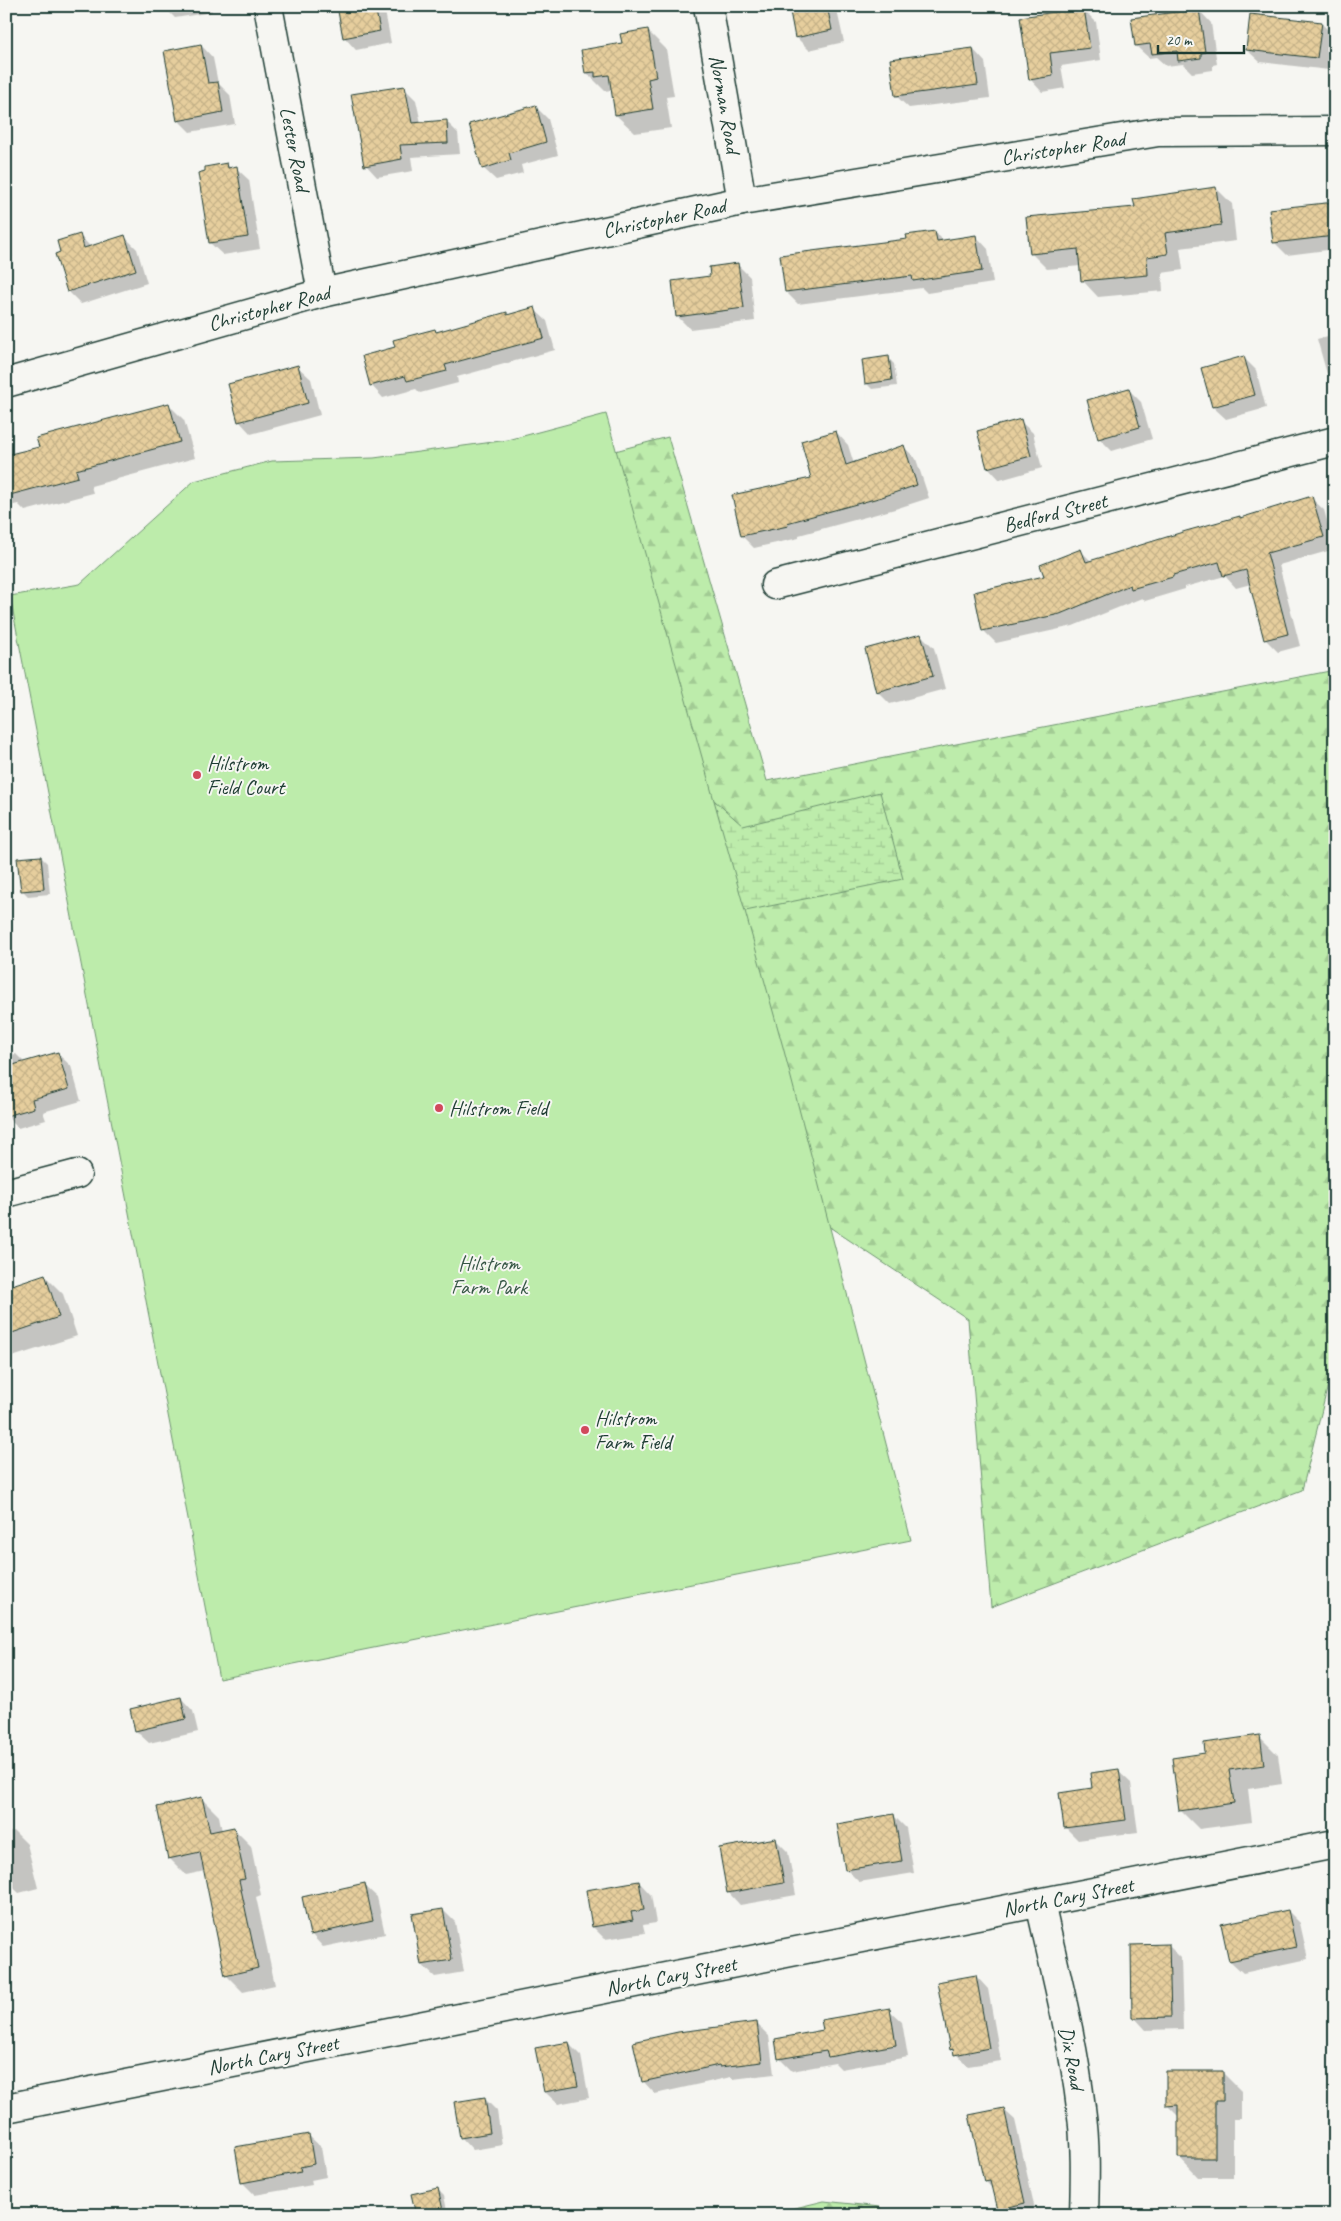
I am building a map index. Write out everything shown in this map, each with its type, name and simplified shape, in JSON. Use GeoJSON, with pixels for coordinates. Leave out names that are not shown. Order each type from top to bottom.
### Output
{"type":"FeatureCollection","features":[{"type":"Feature","properties":{"kind":"street","name":"Lester Road"},"geometry":{"type":"LineString","coordinates":[[268,6],[322,293]]}},
{"type":"Feature","properties":{"kind":"street","name":"Norman Road"},"geometry":{"type":"LineString","coordinates":[[708,6],[742,201]]}},
{"type":"Feature","properties":{"kind":"street","name":"Christopher Road"},"geometry":{"type":"LineString","coordinates":[[6,383],[322,293],[742,201],[1158,132],[1335,131]]}},
{"type":"Feature","properties":{"kind":"street","name":"Bedford Street"},"geometry":{"type":"LineString","coordinates":[[775,585],[1335,441]]}},
{"type":"Feature","properties":{"kind":"street"},"geometry":{"type":"LineString","coordinates":[[6,1193],[77,1174]]}},
{"type":"Feature","properties":{"kind":"street","name":"North Cary Street"},"geometry":{"type":"LineString","coordinates":[[6,2108],[1335,1844]]}},
{"type":"Feature","properties":{"kind":"street","name":"Dix Road"},"geometry":{"type":"LineString","coordinates":[[1040,1903],[1072,2051],[1081,2109],[1085,2169],[1084,2215]]}},
{"type":"Feature","properties":{"kind":"green space","name":"Hilstrom Farm Park"},"geometry":{"type":"Polygon","coordinates":[[[606,414],[783,1047],[911,1540],[219,1679],[10,596],[80,584],[194,481],[272,461],[374,458],[508,440],[606,414]]]}},
{"type":"Feature","properties":{"kind":"green space"},"geometry":{"type":"Polygon","coordinates":[[[668,437],[767,781],[1335,670],[1335,1357],[1302,1490],[991,1607],[968,1319],[706,1145],[223,555],[668,437]]]}},
{"type":"Feature","properties":{"kind":"green space"},"geometry":{"type":"Polygon","coordinates":[[[667,758],[743,826],[880,792],[903,879],[701,920],[667,758]]]}},
{"type":"Feature","properties":{"kind":"green space"},"geometry":{"type":"Polygon","coordinates":[[[824,2201],[880,2207],[883,2215],[766,2215],[824,2201]]]}},
{"type":"Feature","properties":{"kind":"building"},"geometry":{"type":"Polygon","coordinates":[[[337,6],[375,6],[380,31],[343,38],[337,6]]]}},
{"type":"Feature","properties":{"kind":"building"},"geometry":{"type":"Polygon","coordinates":[[[789,6],[827,6],[832,30],[795,38],[789,6]]]}},
{"type":"Feature","properties":{"kind":"building"},"geometry":{"type":"Polygon","coordinates":[[[1084,8],[1090,48],[1050,53],[1053,76],[1029,80],[1020,17],[1084,8]]]}},
{"type":"Feature","properties":{"kind":"building"},"geometry":{"type":"Polygon","coordinates":[[[1199,9],[1205,52],[1201,53],[1201,58],[1178,61],[1177,51],[1152,54],[1150,44],[1135,46],[1131,18],[1199,9]]]}},
{"type":"Feature","properties":{"kind":"building"},"geometry":{"type":"Polygon","coordinates":[[[1250,14],[1322,22],[1317,58],[1246,50],[1250,14]]]}},
{"type":"Feature","properties":{"kind":"building"},"geometry":{"type":"Polygon","coordinates":[[[648,29],[656,77],[648,79],[653,109],[615,115],[609,75],[595,77],[595,72],[585,73],[581,50],[622,43],[620,34],[648,29]]]}},
{"type":"Feature","properties":{"kind":"building"},"geometry":{"type":"Polygon","coordinates":[[[201,44],[208,83],[218,82],[223,112],[177,121],[164,51],[201,44]]]}},
{"type":"Feature","properties":{"kind":"building"},"geometry":{"type":"Polygon","coordinates":[[[973,48],[978,85],[895,96],[890,59],[973,48]]]}},
{"type":"Feature","properties":{"kind":"building"},"geometry":{"type":"Polygon","coordinates":[[[405,86],[412,123],[447,120],[448,143],[400,145],[402,159],[364,166],[351,94],[405,86]]]}},
{"type":"Feature","properties":{"kind":"building"},"geometry":{"type":"Polygon","coordinates":[[[536,105],[546,142],[509,153],[511,160],[482,169],[469,124],[536,105]]]}},
{"type":"Feature","properties":{"kind":"building"},"geometry":{"type":"Polygon","coordinates":[[[227,163],[228,168],[237,166],[248,237],[209,243],[198,173],[205,171],[205,167],[227,163]]]}},
{"type":"Feature","properties":{"kind":"building"},"geometry":{"type":"Polygon","coordinates":[[[1216,187],[1221,225],[1165,233],[1168,254],[1147,257],[1148,275],[1081,281],[1078,249],[1030,254],[1026,217],[1135,207],[1133,199],[1216,187]]]}},
{"type":"Feature","properties":{"kind":"building"},"geometry":{"type":"Polygon","coordinates":[[[1335,202],[1335,236],[1273,243],[1269,209],[1335,202]]]}},
{"type":"Feature","properties":{"kind":"building"},"geometry":{"type":"Polygon","coordinates":[[[935,231],[937,241],[976,235],[982,271],[913,281],[912,276],[785,292],[780,255],[907,239],[906,235],[935,231]]]}},
{"type":"Feature","properties":{"kind":"building"},"geometry":{"type":"Polygon","coordinates":[[[80,234],[84,248],[125,235],[136,270],[67,292],[55,254],[60,252],[57,241],[80,234]]]}},
{"type":"Feature","properties":{"kind":"building"},"geometry":{"type":"Polygon","coordinates":[[[738,263],[744,308],[676,317],[672,281],[710,276],[709,267],[738,263]]]}},
{"type":"Feature","properties":{"kind":"building"},"geometry":{"type":"Polygon","coordinates":[[[535,307],[544,338],[445,365],[447,371],[407,381],[405,376],[370,386],[362,356],[395,347],[393,340],[435,329],[436,332],[507,312],[507,315],[535,307]]]}},
{"type":"Feature","properties":{"kind":"building"},"geometry":{"type":"Polygon","coordinates":[[[889,356],[892,380],[865,384],[862,360],[889,356]]]}},
{"type":"Feature","properties":{"kind":"building"},"geometry":{"type":"Polygon","coordinates":[[[1244,356],[1255,395],[1212,407],[1201,368],[1244,356]]]}},
{"type":"Feature","properties":{"kind":"building"},"geometry":{"type":"Polygon","coordinates":[[[298,365],[308,403],[238,422],[228,384],[298,365]]]}},
{"type":"Feature","properties":{"kind":"building"},"geometry":{"type":"Polygon","coordinates":[[[1129,388],[1140,427],[1098,439],[1087,400],[1129,388]]]}},
{"type":"Feature","properties":{"kind":"building"},"geometry":{"type":"Polygon","coordinates":[[[169,403],[180,442],[76,470],[78,477],[6,496],[6,455],[39,447],[36,438],[169,403]]]}},
{"type":"Feature","properties":{"kind":"building"},"geometry":{"type":"Polygon","coordinates":[[[1021,419],[1031,456],[987,468],[977,431],[1021,419]]]}},
{"type":"Feature","properties":{"kind":"building"},"geometry":{"type":"Polygon","coordinates":[[[836,431],[846,465],[904,445],[917,485],[882,497],[787,523],[788,526],[741,536],[732,495],[811,478],[801,441],[836,431]]]}},
{"type":"Feature","properties":{"kind":"building"},"geometry":{"type":"Polygon","coordinates":[[[1312,496],[1324,537],[1267,553],[1288,634],[1264,640],[1246,570],[1223,576],[1219,562],[1131,589],[1130,585],[1060,614],[982,631],[974,592],[1044,576],[1040,565],[1081,549],[1086,562],[1186,531],[1240,516],[1240,518],[1312,496]]]}},
{"type":"Feature","properties":{"kind":"building"},"geometry":{"type":"Polygon","coordinates":[[[921,634],[933,676],[876,692],[865,649],[921,634]]]}},
{"type":"Feature","properties":{"kind":"building"},"geometry":{"type":"Polygon","coordinates":[[[41,856],[44,889],[21,891],[17,858],[41,856]]]}},
{"type":"Feature","properties":{"kind":"building"},"geometry":{"type":"Polygon","coordinates":[[[58,1052],[69,1089],[32,1099],[34,1108],[6,1116],[6,1067],[58,1052]]]}},
{"type":"Feature","properties":{"kind":"building"},"geometry":{"type":"Polygon","coordinates":[[[45,1274],[59,1317],[6,1335],[6,1287],[45,1274]]]}},
{"type":"Feature","properties":{"kind":"building"},"geometry":{"type":"Polygon","coordinates":[[[181,1697],[186,1719],[135,1731],[130,1709],[181,1697]]]}},
{"type":"Feature","properties":{"kind":"building"},"geometry":{"type":"Polygon","coordinates":[[[1260,1735],[1264,1765],[1229,1770],[1234,1803],[1179,1811],[1172,1758],[1205,1753],[1204,1743],[1260,1735]]]}},
{"type":"Feature","properties":{"kind":"building"},"geometry":{"type":"Polygon","coordinates":[[[1119,1769],[1126,1820],[1064,1828],[1059,1793],[1092,1788],[1090,1773],[1119,1769]]]}},
{"type":"Feature","properties":{"kind":"building"},"geometry":{"type":"Polygon","coordinates":[[[202,1797],[210,1832],[234,1827],[245,1879],[239,1880],[258,1968],[225,1976],[200,1852],[168,1859],[157,1807],[202,1797]]]}},
{"type":"Feature","properties":{"kind":"building"},"geometry":{"type":"Polygon","coordinates":[[[894,1814],[902,1861],[845,1870],[837,1824],[894,1814]]]}},
{"type":"Feature","properties":{"kind":"building"},"geometry":{"type":"Polygon","coordinates":[[[776,1838],[784,1883],[727,1893],[719,1848],[776,1838]]]}},
{"type":"Feature","properties":{"kind":"building"},"geometry":{"type":"Polygon","coordinates":[[[639,1881],[644,1910],[631,1912],[633,1920],[592,1927],[586,1890],[639,1881]]]}},
{"type":"Feature","properties":{"kind":"building"},"geometry":{"type":"Polygon","coordinates":[[[365,1883],[373,1921],[310,1935],[302,1897],[365,1883]]]}},
{"type":"Feature","properties":{"kind":"building"},"geometry":{"type":"Polygon","coordinates":[[[443,1909],[452,1960],[421,1965],[412,1914],[443,1909]]]}},
{"type":"Feature","properties":{"kind":"building"},"geometry":{"type":"Polygon","coordinates":[[[1288,1910],[1296,1947],[1229,1961],[1221,1924],[1288,1910]]]}},
{"type":"Feature","properties":{"kind":"building"},"geometry":{"type":"Polygon","coordinates":[[[1169,1944],[1171,2017],[1132,2018],[1131,1945],[1169,1944]]]}},
{"type":"Feature","properties":{"kind":"building"},"geometry":{"type":"Polygon","coordinates":[[[976,1975],[989,2048],[954,2055],[953,2049],[950,2050],[937,1982],[976,1975]]]}},
{"type":"Feature","properties":{"kind":"building"},"geometry":{"type":"Polygon","coordinates":[[[890,2008],[896,2045],[828,2057],[826,2051],[778,2059],[775,2039],[823,2030],[821,2020],[890,2008]]]}},
{"type":"Feature","properties":{"kind":"building"},"geometry":{"type":"Polygon","coordinates":[[[757,2022],[762,2062],[720,2067],[719,2065],[642,2082],[633,2042],[678,2032],[757,2022]]]}},
{"type":"Feature","properties":{"kind":"building"},"geometry":{"type":"Polygon","coordinates":[[[569,2042],[578,2086],[544,2092],[535,2048],[569,2042]]]}},
{"type":"Feature","properties":{"kind":"building"},"geometry":{"type":"Polygon","coordinates":[[[1166,2071],[1223,2071],[1223,2101],[1215,2101],[1215,2158],[1178,2158],[1178,2105],[1166,2106],[1166,2071]]]}},
{"type":"Feature","properties":{"kind":"building"},"geometry":{"type":"Polygon","coordinates":[[[485,2097],[490,2133],[460,2138],[454,2102],[485,2097]]]}},
{"type":"Feature","properties":{"kind":"building"},"geometry":{"type":"Polygon","coordinates":[[[1004,2108],[1025,2203],[997,2210],[990,2181],[984,2182],[969,2115],[1004,2108]]]}},
{"type":"Feature","properties":{"kind":"building"},"geometry":{"type":"Polygon","coordinates":[[[309,2134],[314,2164],[300,2167],[301,2172],[241,2183],[235,2147],[309,2134]]]}},
{"type":"Feature","properties":{"kind":"building"},"geometry":{"type":"Polygon","coordinates":[[[438,2188],[444,2215],[416,2215],[411,2194],[438,2188]]]}},
{"type":"Feature","properties":{"kind":"place","name":"Hilstrom Field Court"},"geometry":{"type":"Point","coordinates":[197,775]}},
{"type":"Feature","properties":{"kind":"place","name":"Hilstrom Field"},"geometry":{"type":"Point","coordinates":[439,1108]}},
{"type":"Feature","properties":{"kind":"place","name":"Hilstrom Farm Field"},"geometry":{"type":"Point","coordinates":[585,1430]}}]}
